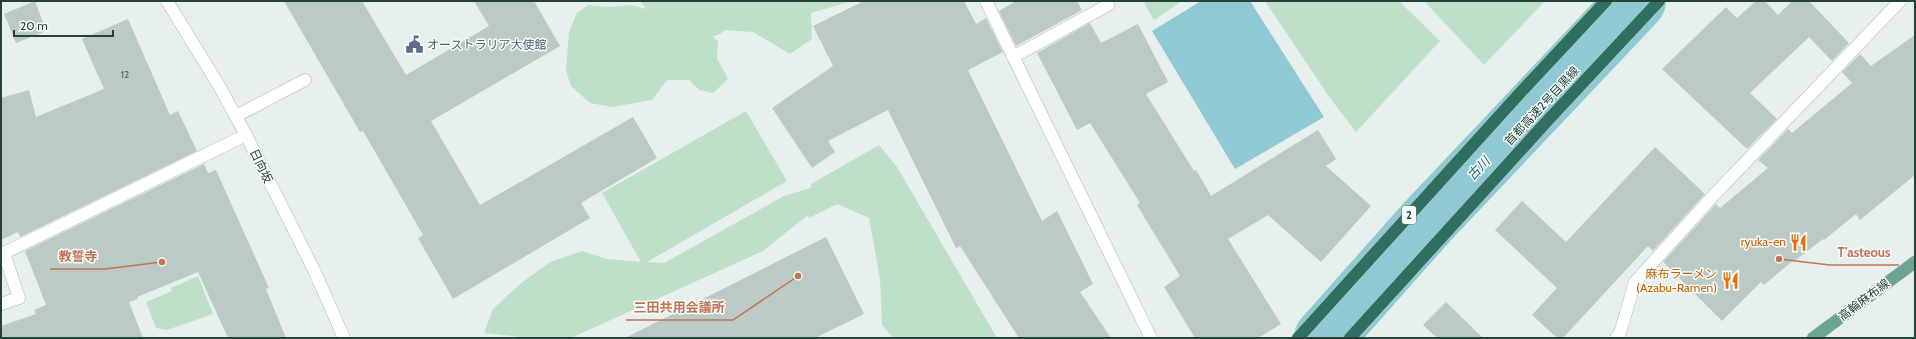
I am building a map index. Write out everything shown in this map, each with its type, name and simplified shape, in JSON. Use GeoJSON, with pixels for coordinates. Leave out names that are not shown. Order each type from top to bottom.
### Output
{"type":"FeatureCollection","features":[{"type":"Feature","properties":{"kind":"highway","name":"首都高速2号目黒線"},"geometry":{"type":"LineString","coordinates":[[1298,338],[1520,93],[1606,1]]}},
{"type":"Feature","properties":{"kind":"highway","name":"首都高速2号目黒線"},"geometry":{"type":"LineString","coordinates":[[1350,338],[1548,119],[1659,1]]}},
{"type":"Feature","properties":{"kind":"main road","name":"高輪麻布線"},"geometry":{"type":"LineString","coordinates":[[1813,338],[1915,262]]}},
{"type":"Feature","properties":{"kind":"street","name":"日向坂"},"geometry":{"type":"LineString","coordinates":[[167,1],[246,135],[314,270],[344,338]]}},
{"type":"Feature","properties":{"kind":"street"},"geometry":{"type":"LineString","coordinates":[[986,1],[1151,338]]}},
{"type":"Feature","properties":{"kind":"street"},"geometry":{"type":"LineString","coordinates":[[1013,56],[1108,5],[1107,1]]}},
{"type":"Feature","properties":{"kind":"street"},"geometry":{"type":"LineString","coordinates":[[1616,338],[1620,333],[1635,282],[1714,195],[1900,1]]}},
{"type":"Feature","properties":{"kind":"street"},"geometry":{"type":"LineString","coordinates":[[236,116],[305,80]]}},
{"type":"Feature","properties":{"kind":"street"},"geometry":{"type":"LineString","coordinates":[[1,304],[19,298],[4,252],[246,135]]}},
{"type":"Feature","properties":{"kind":"green space"},"geometry":{"type":"Polygon","coordinates":[[[640,1],[852,1],[811,13],[812,39],[790,54],[753,32],[725,30],[720,34],[713,36],[718,42],[717,58],[728,79],[713,93],[699,90],[689,80],[667,80],[652,100],[612,107],[590,103],[571,86],[566,71],[569,32],[577,13],[588,5],[610,7],[631,5],[646,9],[640,1]]]}},
{"type":"Feature","properties":{"kind":"green space"},"geometry":{"type":"Polygon","coordinates":[[[1143,1],[1182,1],[1154,20],[1143,1]]]}},
{"type":"Feature","properties":{"kind":"green space"},"geometry":{"type":"Polygon","coordinates":[[[1265,1],[1401,1],[1400,2],[1440,41],[1356,132],[1330,98],[1265,1]]]}},
{"type":"Feature","properties":{"kind":"green space"},"geometry":{"type":"Polygon","coordinates":[[[1424,1],[1545,1],[1484,65],[1424,1]]]}},
{"type":"Feature","properties":{"kind":"green space"},"geometry":{"type":"Polygon","coordinates":[[[746,111],[787,181],[647,262],[664,263],[784,196],[811,188],[811,184],[879,145],[897,167],[997,338],[893,338],[882,325],[880,279],[869,218],[837,204],[809,218],[808,215],[763,251],[571,338],[530,338],[484,333],[493,309],[520,284],[550,262],[582,251],[607,259],[641,262],[602,193],[746,111]]]}},
{"type":"Feature","properties":{"kind":"green space"},"geometry":{"type":"Polygon","coordinates":[[[198,276],[213,314],[167,330],[156,328],[146,302],[172,291],[171,288],[198,276]]]}},
{"type":"Feature","properties":{"kind":"water"},"geometry":{"type":"Polygon","coordinates":[[[1201,1],[1250,1],[1324,117],[1235,169],[1152,31],[1201,1]]]}},
{"type":"Feature","properties":{"kind":"building"},"geometry":{"type":"Polygon","coordinates":[[[35,1],[46,31],[16,43],[4,14],[35,1]]]}},
{"type":"Feature","properties":{"kind":"building"},"geometry":{"type":"Polygon","coordinates":[[[284,1],[362,1],[406,75],[489,26],[474,1],[534,1],[560,46],[431,121],[480,205],[633,117],[657,158],[581,203],[590,218],[453,299],[418,238],[423,235],[363,131],[360,132],[284,1]]]}},
{"type":"Feature","properties":{"kind":"building"},"geometry":{"type":"Polygon","coordinates":[[[864,1],[964,1],[976,24],[986,18],[1003,52],[968,70],[1042,221],[1057,211],[1093,284],[1080,292],[1111,338],[1019,338],[960,246],[956,248],[888,110],[828,141],[835,152],[812,168],[772,108],[833,66],[813,26],[864,1]]]}},
{"type":"Feature","properties":{"kind":"building"},"geometry":{"type":"Polygon","coordinates":[[[1016,1],[1077,1],[1082,10],[1016,46],[999,11],[1016,1]]]}},
{"type":"Feature","properties":{"kind":"building"},"geometry":{"type":"Polygon","coordinates":[[[1756,1],[1765,1],[1778,15],[1792,1],[1809,1],[1849,43],[1832,61],[1809,37],[1750,93],[1777,119],[1747,149],[1662,69],[1726,7],[1737,18],[1756,1]]]}},
{"type":"Feature","properties":{"kind":"building"},"geometry":{"type":"Polygon","coordinates":[[[128,19],[170,115],[178,111],[197,151],[20,237],[18,232],[1,240],[1,98],[29,90],[36,117],[104,89],[82,39],[128,19]]]}},
{"type":"Feature","properties":{"kind":"building"},"geometry":{"type":"Polygon","coordinates":[[[1090,23],[1101,43],[1138,24],[1168,82],[1146,94],[1194,171],[1196,170],[1211,196],[1318,130],[1336,159],[1326,166],[1371,206],[1321,262],[1268,215],[1228,239],[1281,324],[1258,338],[1195,338],[1164,287],[1180,276],[1137,205],[1140,203],[1090,123],[1077,130],[1037,53],[1090,23]]]}},
{"type":"Feature","properties":{"kind":"building"},"geometry":{"type":"Polygon","coordinates":[[[1915,35],[1915,175],[1860,220],[1856,214],[1824,240],[1823,239],[1796,260],[1795,259],[1764,285],[1761,282],[1722,321],[1663,262],[1716,204],[1720,208],[1768,168],[1758,160],[1788,129],[1792,133],[1852,83],[1842,72],[1860,54],[1871,66],[1915,35]]]}},
{"type":"Feature","properties":{"kind":"building"},"geometry":{"type":"Polygon","coordinates":[[[1655,147],[1705,194],[1653,251],[1648,246],[1563,338],[1557,338],[1532,315],[1557,288],[1495,230],[1522,201],[1566,242],[1655,147]]]}},
{"type":"Feature","properties":{"kind":"building"},"geometry":{"type":"Polygon","coordinates":[[[204,164],[208,173],[216,170],[269,288],[266,289],[286,338],[228,338],[198,272],[137,297],[138,299],[129,302],[143,338],[1,338],[1,326],[36,314],[34,310],[46,305],[25,251],[204,164]]]}},
{"type":"Feature","properties":{"kind":"building"},"geometry":{"type":"Polygon","coordinates":[[[826,237],[864,314],[815,338],[625,338],[826,237]]]}},
{"type":"Feature","properties":{"kind":"building"},"geometry":{"type":"Polygon","coordinates":[[[1446,302],[1483,338],[1437,338],[1423,325],[1446,302]]]}},
{"type":"Feature","properties":{"kind":"waterway","name":"古川"},"geometry":{"type":"LineString","coordinates":[[1324,338],[1427,222],[1636,1]]}},
{"type":"Feature","properties":{"kind":"place","name":"オーストラリア大使館"},"geometry":{"type":"Point","coordinates":[414,45]}},
{"type":"Feature","properties":{"kind":"place","name":"ryuka-en"},"geometry":{"type":"Point","coordinates":[1799,242]}},
{"type":"Feature","properties":{"kind":"place","name":"T’asteous"},"geometry":{"type":"Point","coordinates":[1779,259]}},
{"type":"Feature","properties":{"kind":"place","name":"教誓寺"},"geometry":{"type":"Point","coordinates":[162,262]}},
{"type":"Feature","properties":{"kind":"place","name":"三田共用会議所"},"geometry":{"type":"Point","coordinates":[798,276]}},
{"type":"Feature","properties":{"kind":"place","name":"麻布ラーメン (Azabu-Ramen)"},"geometry":{"type":"Point","coordinates":[1730,281]}}]}
